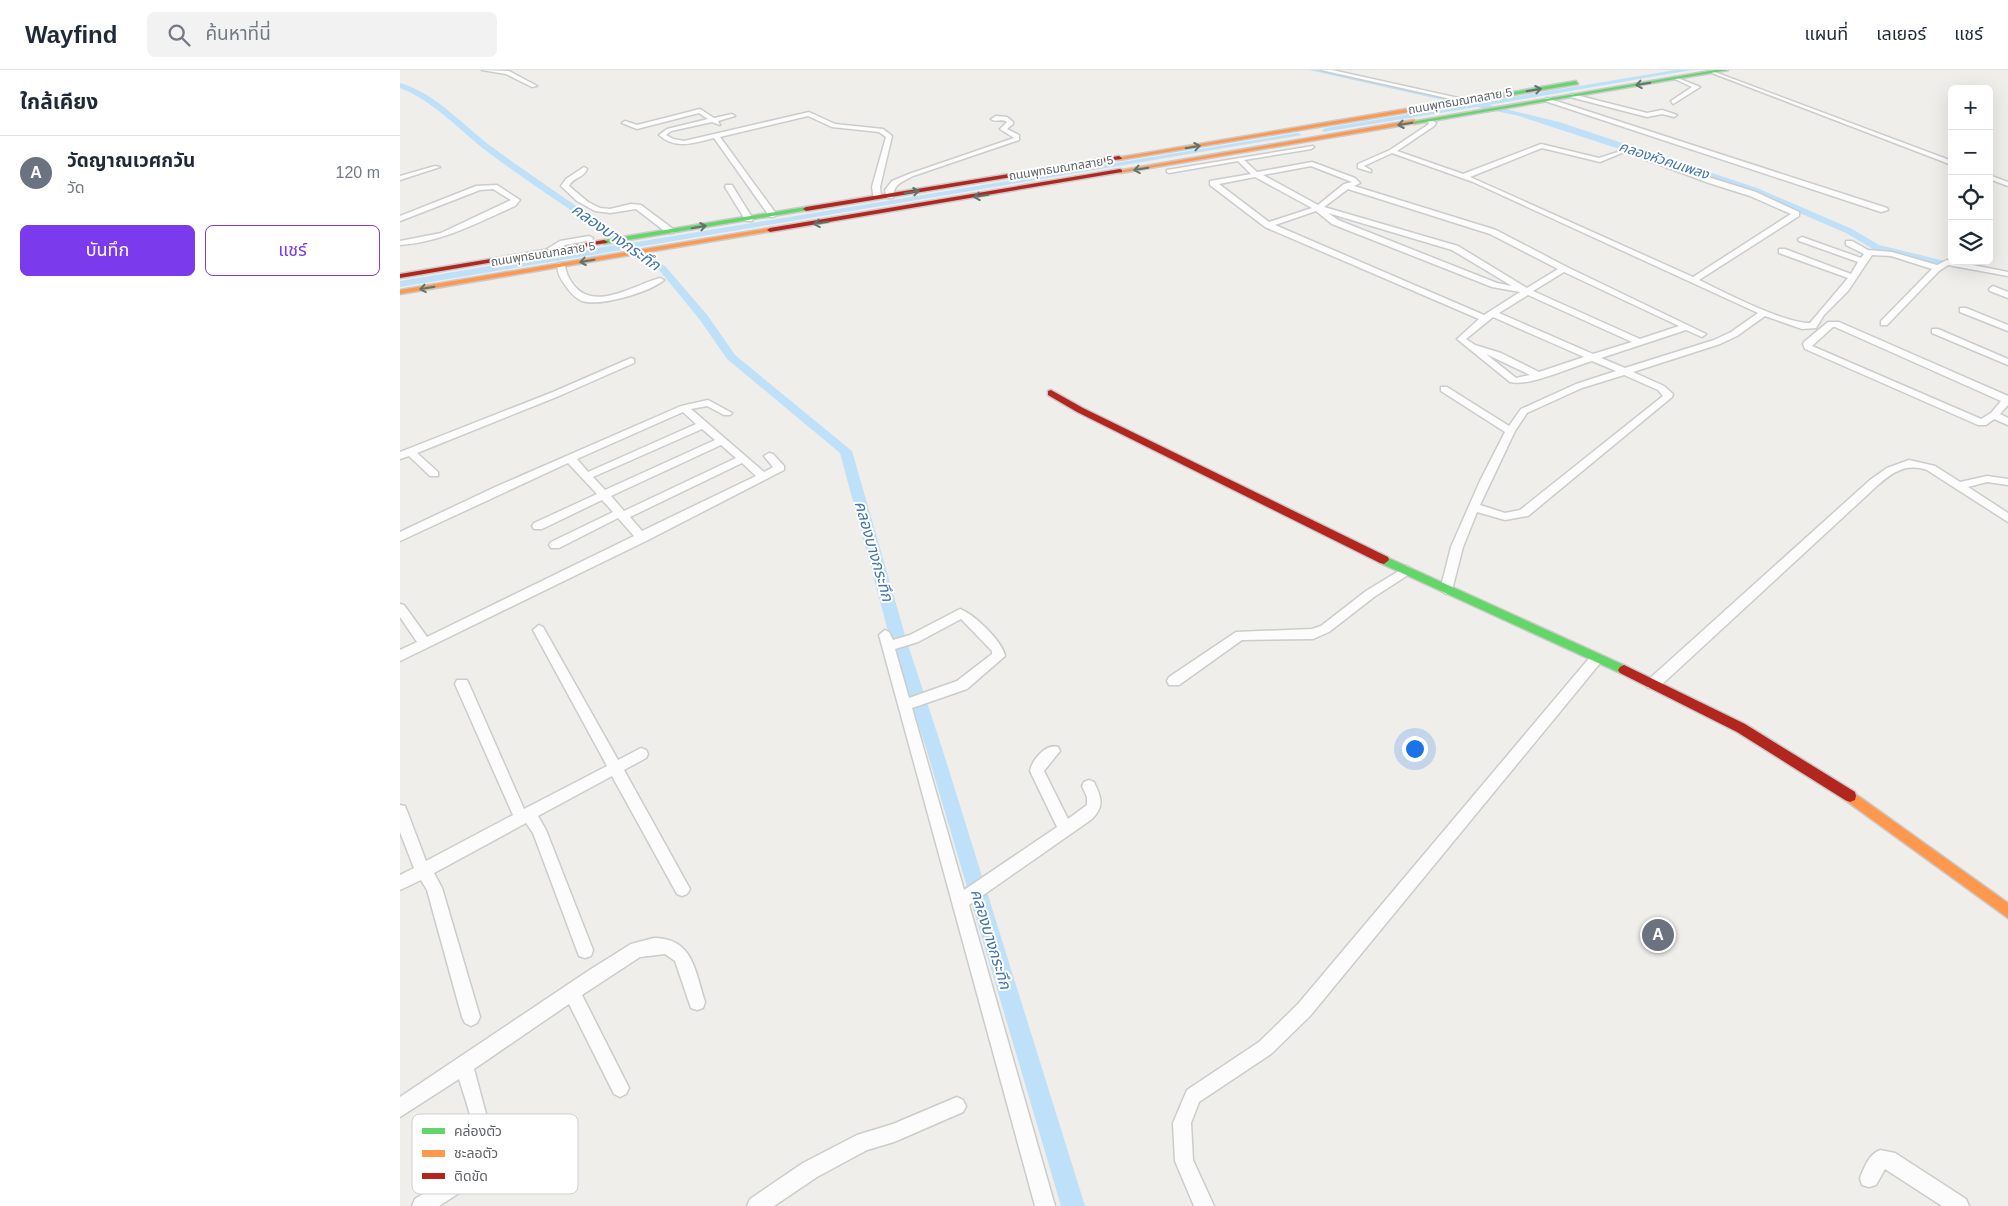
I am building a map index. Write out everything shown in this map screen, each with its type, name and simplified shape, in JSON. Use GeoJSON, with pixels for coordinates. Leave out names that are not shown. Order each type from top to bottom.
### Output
{"type":"FeatureCollection","features":[{"type":"Feature","properties":{"kind":"main road","name":"ถนนพุทธมณฑลสาย 5"},"geometry":{"type":"LineString","coordinates":[[400,276],[1656,70]]}},
{"type":"Feature","properties":{"kind":"main road","name":"ถนนพุทธมณฑลสาย 5"},"geometry":{"type":"LineString","coordinates":[[400,292],[1315,143],[1547,100],[1674,82],[1720,71]]}},
{"type":"Feature","properties":{"kind":"main road"},"geometry":{"type":"LineString","coordinates":[[1305,128],[1315,143]]}},
{"type":"Feature","properties":{"kind":"main road"},"geometry":{"type":"LineString","coordinates":[[1051,393],[1080,410],[1446,590],[1652,684],[1738,727],[1778,750],[1906,835],[2008,911]]}},
{"type":"Feature","properties":{"kind":"street"},"geometry":{"type":"LineString","coordinates":[[485,70],[507,72],[534,86]]}},
{"type":"Feature","properties":{"kind":"street"},"geometry":{"type":"LineString","coordinates":[[1324,70],[1469,101]]}},
{"type":"Feature","properties":{"kind":"street"},"geometry":{"type":"LineString","coordinates":[[1720,71],[1948,161]]}},
{"type":"Feature","properties":{"kind":"street"},"geometry":{"type":"LineString","coordinates":[[1674,82],[1694,87]]}},
{"type":"Feature","properties":{"kind":"street"},"geometry":{"type":"LineString","coordinates":[[1673,102],[1694,87],[1706,83]]}},
{"type":"Feature","properties":{"kind":"street"},"geometry":{"type":"LineString","coordinates":[[1572,96],[1647,115],[1662,112],[1674,115]]}},
{"type":"Feature","properties":{"kind":"street"},"geometry":{"type":"LineString","coordinates":[[1547,100],[1884,210]]}},
{"type":"Feature","properties":{"kind":"street"},"geometry":{"type":"LineString","coordinates":[[625,123],[637,127],[695,111],[704,112],[732,132]]}},
{"type":"Feature","properties":{"kind":"street"},"geometry":{"type":"LineString","coordinates":[[732,116],[669,130],[662,135],[678,143],[808,114],[834,126],[881,130],[889,136],[876,187],[876,198]]}},
{"type":"Feature","properties":{"kind":"street"},"geometry":{"type":"LineString","coordinates":[[890,196],[889,190],[895,183],[911,174],[1017,139],[1017,136],[1003,129],[1011,123],[1009,121],[1002,117],[994,119]]}},
{"type":"Feature","properties":{"kind":"street"},"geometry":{"type":"LineString","coordinates":[[1369,171],[1361,168],[1360,165],[1392,151],[1392,149],[1432,125],[1433,123],[1430,121]]}},
{"type":"Feature","properties":{"kind":"street"},"geometry":{"type":"LineString","coordinates":[[716,136],[762,196],[773,215]]}},
{"type":"Feature","properties":{"kind":"street"},"geometry":{"type":"LineString","coordinates":[[1463,177],[1541,146],[1600,160],[1622,151]]}},
{"type":"Feature","properties":{"kind":"street"},"geometry":{"type":"LineString","coordinates":[[1169,171],[1242,159],[1272,150]]}},
{"type":"Feature","properties":{"kind":"street"},"geometry":{"type":"LineString","coordinates":[[1392,151],[1463,177],[1764,313],[1802,326],[1813,326],[1822,310],[1838,296],[1868,252]]}},
{"type":"Feature","properties":{"kind":"street"},"geometry":{"type":"LineString","coordinates":[[1646,158],[1711,182],[1753,194],[1796,214],[1693,281]]}},
{"type":"Feature","properties":{"kind":"street"},"geometry":{"type":"LineString","coordinates":[[1242,159],[1258,174],[1318,208],[1335,222],[1495,285],[1528,292]]}},
{"type":"Feature","properties":{"kind":"street"},"geometry":{"type":"LineString","coordinates":[[1268,225],[1318,208],[1347,186],[1356,183],[1356,181],[1316,164],[1212,183],[1268,225],[1590,358],[1661,388],[1668,394],[1667,397],[1524,513],[1515,518],[1508,518],[1474,507]]}},
{"type":"Feature","properties":{"kind":"street"},"geometry":{"type":"LineString","coordinates":[[400,178],[437,167]]}},
{"type":"Feature","properties":{"kind":"street"},"geometry":{"type":"LineString","coordinates":[[584,169],[583,172],[568,180],[565,186],[592,208],[604,212],[633,206],[638,207],[670,232]]}},
{"type":"Feature","properties":{"kind":"street"},"geometry":{"type":"LineString","coordinates":[[1993,178],[2008,184]]}},
{"type":"Feature","properties":{"kind":"street"},"geometry":{"type":"LineString","coordinates":[[1347,186],[1479,226],[1564,269],[1702,334]]}},
{"type":"Feature","properties":{"kind":"street"},"geometry":{"type":"LineString","coordinates":[[400,220],[479,188],[494,187],[516,200],[512,204],[452,231],[416,242],[400,243]]}},
{"type":"Feature","properties":{"kind":"street"},"geometry":{"type":"LineString","coordinates":[[730,187],[749,219]]}},
{"type":"Feature","properties":{"kind":"street"},"geometry":{"type":"LineString","coordinates":[[1318,208],[1455,248],[1528,292],[1640,342]]}},
{"type":"Feature","properties":{"kind":"street"},"geometry":{"type":"LineString","coordinates":[[546,252],[563,243],[589,238]]}},
{"type":"Feature","properties":{"kind":"street"},"geometry":{"type":"LineString","coordinates":[[1802,239],[1861,261]]}},
{"type":"Feature","properties":{"kind":"street"},"geometry":{"type":"LineString","coordinates":[[1849,243],[1868,252],[1892,254],[1938,268]]}},
{"type":"Feature","properties":{"kind":"street"},"geometry":{"type":"LineString","coordinates":[[1782,251],[1852,277]]}},
{"type":"Feature","properties":{"kind":"street"},"geometry":{"type":"LineString","coordinates":[[1884,323],[1895,309],[1938,268],[1951,261],[2008,274]]}},
{"type":"Feature","properties":{"kind":"street"},"geometry":{"type":"LineString","coordinates":[[561,265],[562,274],[567,283],[575,292],[589,300],[607,298],[660,280]]}},
{"type":"Feature","properties":{"kind":"street"},"geometry":{"type":"LineString","coordinates":[[1564,269],[1488,315],[1461,337],[1470,347],[1513,380],[1528,380],[1686,327]]}},
{"type":"Feature","properties":{"kind":"street"},"geometry":{"type":"LineString","coordinates":[[1993,289],[2008,295]]}},
{"type":"Feature","properties":{"kind":"street"},"geometry":{"type":"LineString","coordinates":[[1963,310],[2008,328]]}},
{"type":"Feature","properties":{"kind":"street"},"geometry":{"type":"LineString","coordinates":[[1446,590],[1457,547],[1474,507],[1510,431],[1524,411],[1536,404],[1620,371],[1717,342],[1734,334],[1764,313]]}},
{"type":"Feature","properties":{"kind":"street"},"geometry":{"type":"LineString","coordinates":[[1831,324],[1836,324],[2007,399],[1994,416],[1982,423],[1814,351],[1807,344],[1831,324]]}},
{"type":"Feature","properties":{"kind":"street"},"geometry":{"type":"LineString","coordinates":[[1934,331],[2008,362]]}},
{"type":"Feature","properties":{"kind":"street"},"geometry":{"type":"LineString","coordinates":[[1470,347],[1486,350],[1540,376]]}},
{"type":"Feature","properties":{"kind":"street"},"geometry":{"type":"LineString","coordinates":[[405,454],[564,390],[630,361]]}},
{"type":"Feature","properties":{"kind":"street"},"geometry":{"type":"LineString","coordinates":[[1444,389],[1510,431]]}},
{"type":"Feature","properties":{"kind":"street"},"geometry":{"type":"LineString","coordinates":[[400,537],[497,490],[684,408],[708,403],[727,413]]}},
{"type":"Feature","properties":{"kind":"street"},"geometry":{"type":"LineString","coordinates":[[684,408],[763,476]]}},
{"type":"Feature","properties":{"kind":"street"},"geometry":{"type":"LineString","coordinates":[[1994,416],[2008,422]]}},
{"type":"Feature","properties":{"kind":"street"},"geometry":{"type":"LineString","coordinates":[[587,476],[704,424]]}},
{"type":"Feature","properties":{"kind":"street"},"geometry":{"type":"LineString","coordinates":[[538,526],[723,440]]}},
{"type":"Feature","properties":{"kind":"street"},"geometry":{"type":"LineString","coordinates":[[405,454],[434,474]]}},
{"type":"Feature","properties":{"kind":"street"},"geometry":{"type":"LineString","coordinates":[[400,656],[425,642],[642,538],[780,468],[768,456]]}},
{"type":"Feature","properties":{"kind":"street"},"geometry":{"type":"LineString","coordinates":[[570,458],[642,538]]}},
{"type":"Feature","properties":{"kind":"street"},"geometry":{"type":"LineString","coordinates":[[555,546],[744,458]]}},
{"type":"Feature","properties":{"kind":"street"},"geometry":{"type":"LineString","coordinates":[[1652,684],[1858,498],[1897,466],[1904,463],[1922,464],[2008,518]]}},
{"type":"Feature","properties":{"kind":"street"},"geometry":{"type":"LineString","coordinates":[[1959,486],[1987,479],[2008,482]]}},
{"type":"Feature","properties":{"kind":"street"},"geometry":{"type":"LineString","coordinates":[[1174,681],[1226,643],[1240,636],[1313,634],[1325,629],[1370,594],[1407,570]]}},
{"type":"Feature","properties":{"kind":"street"},"geometry":{"type":"LineString","coordinates":[[400,608],[425,642]]}},
{"type":"Feature","properties":{"kind":"street"},"geometry":{"type":"LineString","coordinates":[[907,704],[962,685],[999,656],[998,649],[966,616],[960,614],[914,639],[888,642],[966,898],[1045,1206]]}},
{"type":"Feature","properties":{"kind":"street"},"geometry":{"type":"LineString","coordinates":[[539,630],[682,889]]}},
{"type":"Feature","properties":{"kind":"street"},"geometry":{"type":"LineString","coordinates":[[1204,1206],[1184,1161],[1182,1123],[1192,1096],[1265,1048],[1304,1010],[1596,659]]}},
{"type":"Feature","properties":{"kind":"street"},"geometry":{"type":"LineString","coordinates":[[462,684],[525,816],[539,830],[585,950]]}},
{"type":"Feature","properties":{"kind":"street"},"geometry":{"type":"LineString","coordinates":[[1053,752],[1038,766],[1037,770],[1066,830]]}},
{"type":"Feature","properties":{"kind":"street"},"geometry":{"type":"LineString","coordinates":[[400,883],[642,754]]}},
{"type":"Feature","properties":{"kind":"street"},"geometry":{"type":"LineString","coordinates":[[966,898],[1066,830],[1094,807],[1094,797],[1089,786]]}},
{"type":"Feature","properties":{"kind":"street"},"geometry":{"type":"LineString","coordinates":[[400,811],[417,859],[434,888],[471,1017]]}},
{"type":"Feature","properties":{"kind":"street"},"geometry":{"type":"LineString","coordinates":[[401,1109],[637,950],[654,946],[668,946],[681,956],[697,1002]]}},
{"type":"Feature","properties":{"kind":"street"},"geometry":{"type":"LineString","coordinates":[[572,993],[620,1088]]}},
{"type":"Feature","properties":{"kind":"street"},"geometry":{"type":"LineString","coordinates":[[464,1066],[477,1114]]}},
{"type":"Feature","properties":{"kind":"street"},"geometry":{"type":"LineString","coordinates":[[758,1206],[810,1170],[856,1146],[894,1133],[957,1106]]}},
{"type":"Feature","properties":{"kind":"street"},"geometry":{"type":"LineString","coordinates":[[1869,1178],[1880,1158],[1888,1160],[1959,1206]]}},
{"type":"Feature","properties":{"kind":"street"},"geometry":{"type":"LineString","coordinates":[[422,1206],[439,1194]]}},
{"type":"Feature","properties":{"kind":"waterway","name":"คลองหัวคนเพลง"},"geometry":{"type":"LineString","coordinates":[[1312,70],[1477,105]]}},
{"type":"Feature","properties":{"kind":"waterway"},"geometry":{"type":"LineString","coordinates":[[1477,105],[1688,70]]}},
{"type":"Feature","properties":{"kind":"waterway","name":"คลองบางกระทึก"},"geometry":{"type":"LineString","coordinates":[[400,85],[415,91],[437,106],[492,151],[630,246]]}},
{"type":"Feature","properties":{"kind":"waterway"},"geometry":{"type":"LineString","coordinates":[[1326,130],[1477,105]]}},
{"type":"Feature","properties":{"kind":"waterway","name":"คลองหัวคนเพลง"},"geometry":{"type":"LineString","coordinates":[[1477,105],[1556,124],[1754,190],[1849,231],[1876,247],[1961,266]]}},
{"type":"Feature","properties":{"kind":"waterway"},"geometry":{"type":"LineString","coordinates":[[630,246],[1298,135]]}},
{"type":"Feature","properties":{"kind":"waterway"},"geometry":{"type":"LineString","coordinates":[[400,284],[630,246]]}},
{"type":"Feature","properties":{"kind":"waterway","name":"คลองบางกระทึก"},"geometry":{"type":"LineString","coordinates":[[630,246],[663,269],[704,318],[731,357],[846,451],[899,642],[934,748],[1073,1206]]}},
{"type":"Feature","properties":{"kind":"traffic: fast"},"geometry":{"type":"LineString","coordinates":[[1414,122],[1725,70]]}},
{"type":"Feature","properties":{"kind":"traffic: fast"},"geometry":{"type":"LineString","coordinates":[[1424,108],[1576,83]]}},
{"type":"Feature","properties":{"kind":"traffic: fast"},"geometry":{"type":"LineString","coordinates":[[604,242],[806,209]]}},
{"type":"Feature","properties":{"kind":"traffic: fast"},"geometry":{"type":"LineString","coordinates":[[1384,560],[1624,670]]}},
{"type":"Feature","properties":{"kind":"traffic: slow"},"geometry":{"type":"LineString","coordinates":[[1119,158],[1424,108]]}},
{"type":"Feature","properties":{"kind":"traffic: slow"},"geometry":{"type":"LineString","coordinates":[[1120,171],[1414,122]]}},
{"type":"Feature","properties":{"kind":"traffic: slow"},"geometry":{"type":"LineString","coordinates":[[400,292],[770,230]]}},
{"type":"Feature","properties":{"kind":"traffic: slow"},"geometry":{"type":"LineString","coordinates":[[1850,796],[2008,911]]}},
{"type":"Feature","properties":{"kind":"traffic: jam"},"geometry":{"type":"LineString","coordinates":[[806,209],[1119,158]]}},
{"type":"Feature","properties":{"kind":"traffic: jam"},"geometry":{"type":"LineString","coordinates":[[770,230],[1120,171]]}},
{"type":"Feature","properties":{"kind":"traffic: jam"},"geometry":{"type":"LineString","coordinates":[[400,276],[604,242]]}},
{"type":"Feature","properties":{"kind":"traffic: jam"},"geometry":{"type":"LineString","coordinates":[[1051,393],[1080,410],[1384,560]]}},
{"type":"Feature","properties":{"kind":"traffic: jam"},"geometry":{"type":"LineString","coordinates":[[1624,670],[1741,728],[1850,796]]}},
{"type":"Feature","properties":{"kind":"place","name":"วัดญาณเวศกวัน"},"geometry":{"type":"Point","coordinates":[1658,935]}}]}
